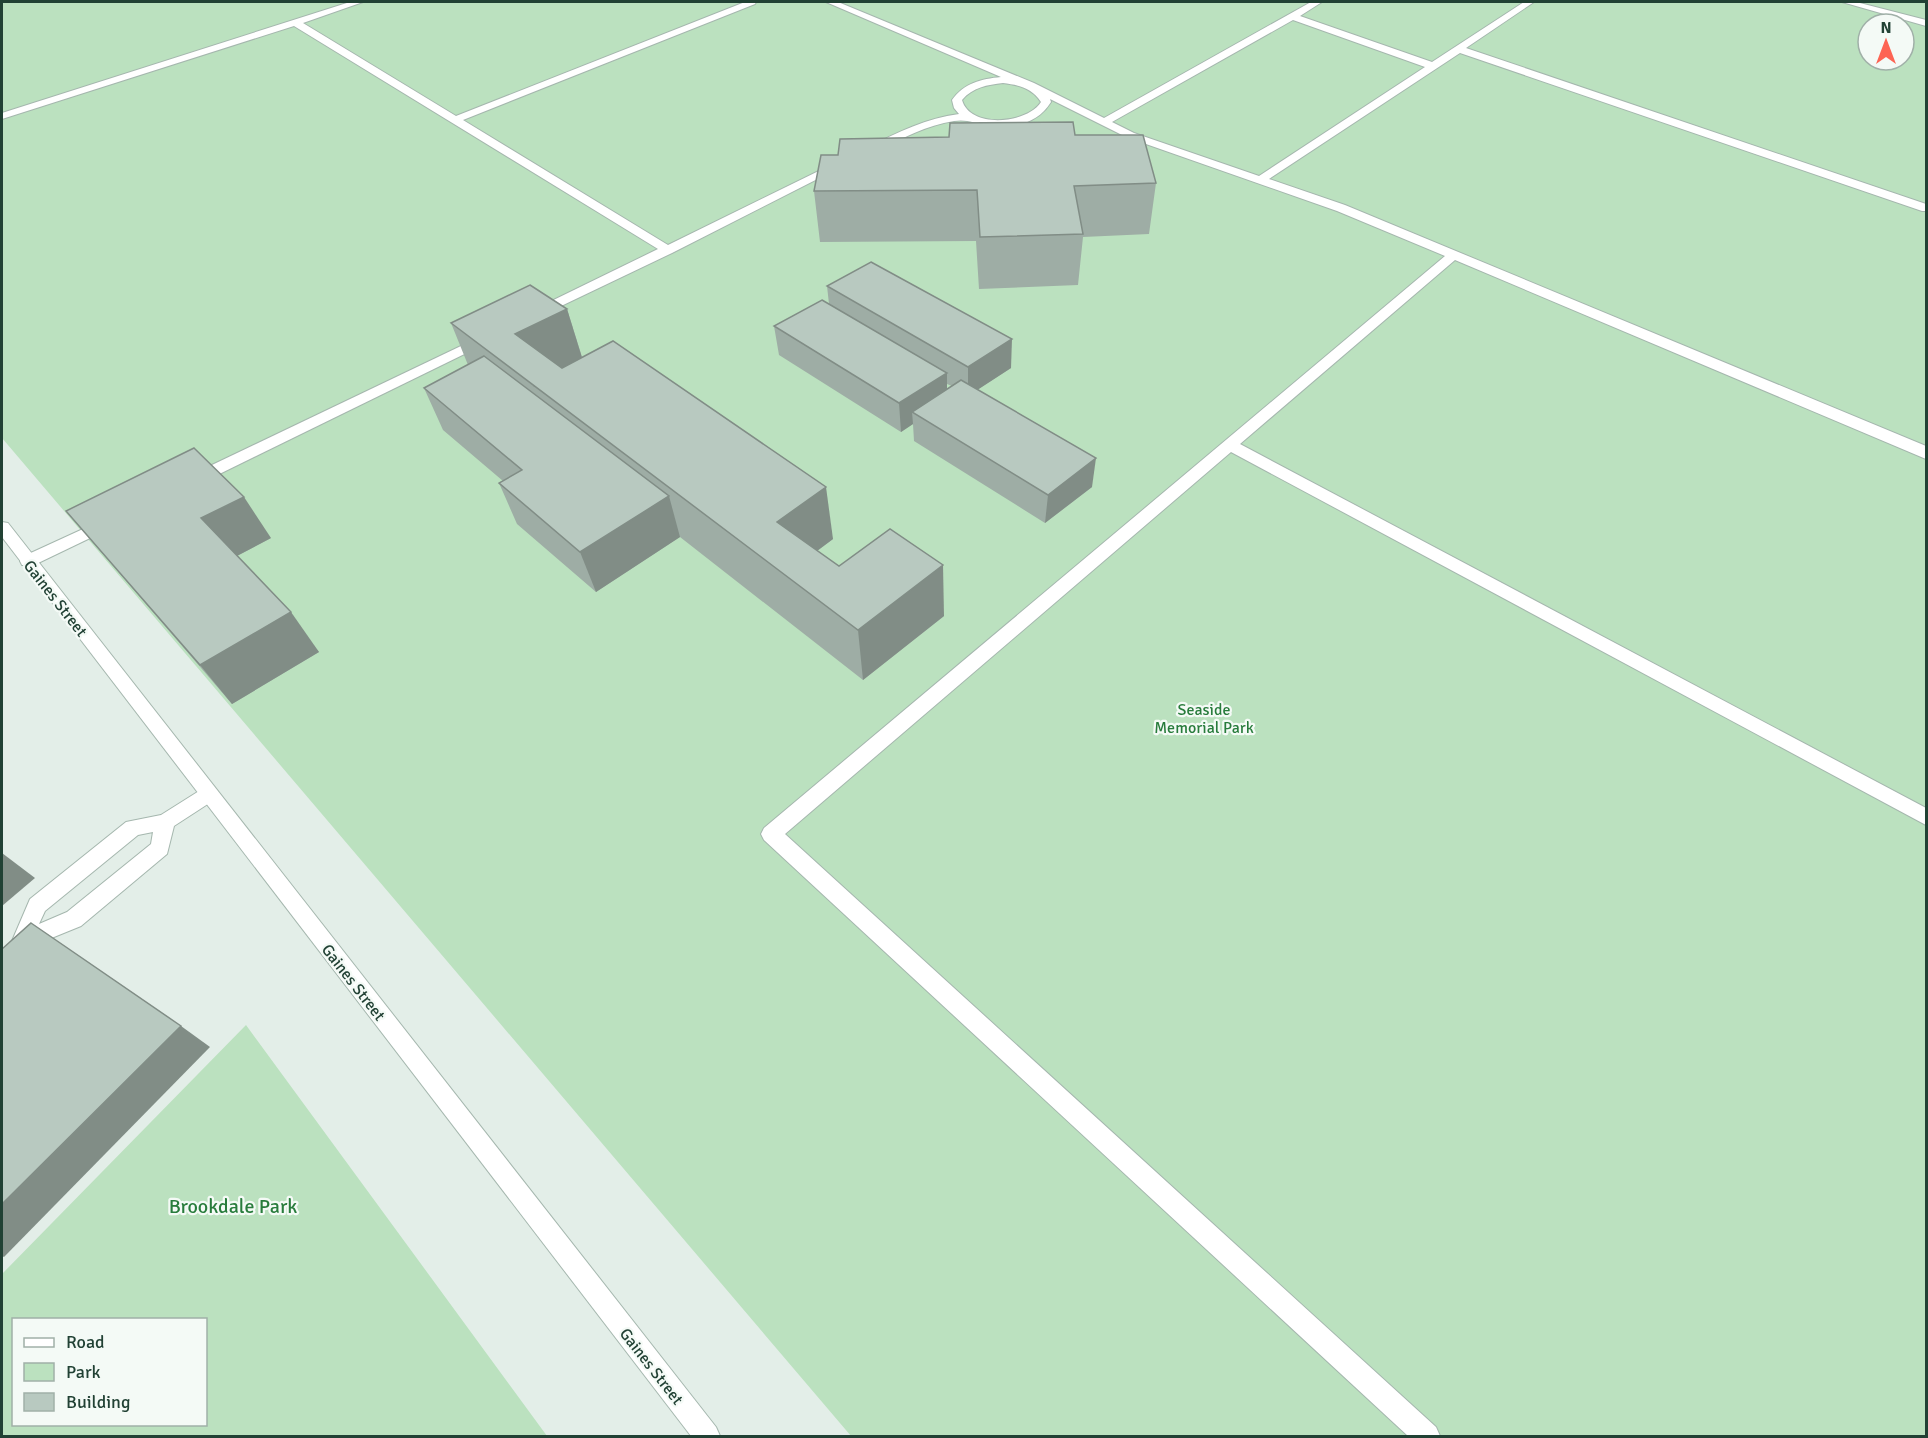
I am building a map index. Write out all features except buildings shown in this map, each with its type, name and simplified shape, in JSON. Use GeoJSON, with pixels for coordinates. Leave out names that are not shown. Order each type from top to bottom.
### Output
{"type":"FeatureCollection","features":[{"type":"Feature","properties":{"kind":"street"},"geometry":{"type":"LineString","coordinates":[[2,116],[358,2]]}},
{"type":"Feature","properties":{"kind":"street"},"geometry":{"type":"LineString","coordinates":[[455,120],[752,2]]}},
{"type":"Feature","properties":{"kind":"street"},"geometry":{"type":"LineString","coordinates":[[831,2],[1034,87],[1130,135],[1341,208],[1925,451]]}},
{"type":"Feature","properties":{"kind":"street"},"geometry":{"type":"LineString","coordinates":[[1104,122],[1292,16],[1312,2]]}},
{"type":"Feature","properties":{"kind":"street"},"geometry":{"type":"LineString","coordinates":[[1260,180],[1530,2]]}},
{"type":"Feature","properties":{"kind":"street"},"geometry":{"type":"LineString","coordinates":[[1847,2],[1926,23]]}},
{"type":"Feature","properties":{"kind":"street"},"geometry":{"type":"LineString","coordinates":[[1292,16],[1433,66]]}},
{"type":"Feature","properties":{"kind":"street"},"geometry":{"type":"LineString","coordinates":[[296,23],[668,250]]}},
{"type":"Feature","properties":{"kind":"street"},"geometry":{"type":"LineString","coordinates":[[1458,49],[1926,208]]}},
{"type":"Feature","properties":{"kind":"street"},"geometry":{"type":"LineString","coordinates":[[1004,81],[1034,87],[1043,94],[1046,102],[1042,111],[1032,117],[999,123],[968,115],[959,108],[957,100],[962,92],[972,86],[1004,81]]}},
{"type":"Feature","properties":{"kind":"street"},"geometry":{"type":"LineString","coordinates":[[519,323],[916,127],[968,115]]}},
{"type":"Feature","properties":{"kind":"street"},"geometry":{"type":"LineString","coordinates":[[1427,1437],[771,834],[1454,255]]}},
{"type":"Feature","properties":{"kind":"street"},"geometry":{"type":"LineString","coordinates":[[188,483],[497,333]]}},
{"type":"Feature","properties":{"kind":"street"},"geometry":{"type":"LineString","coordinates":[[1230,445],[1926,817]]}},
{"type":"Feature","properties":{"kind":"street"},"geometry":{"type":"LineString","coordinates":[[28,561],[124,514]]}},
{"type":"Feature","properties":{"kind":"street","name":"Gaines Street"},"geometry":{"type":"LineString","coordinates":[[2,527],[707,1437]]}},
{"type":"Feature","properties":{"kind":"street"},"geometry":{"type":"LineString","coordinates":[[165,822],[160,848],[74,919],[15,947],[37,905],[133,828],[165,822],[207,794]]}},
{"type":"Feature","properties":{"kind":"green space","name":"Seaside Memorial Park"},"geometry":{"type":"Polygon","coordinates":[[[2,2],[1926,2],[1926,1436],[851,1436],[2,438],[2,2]]]}},
{"type":"Feature","properties":{"kind":"green space","name":"Brookdale Park"},"geometry":{"type":"Polygon","coordinates":[[[246,1025],[547,1436],[2,1436],[2,1274],[246,1025]]]}}]}
